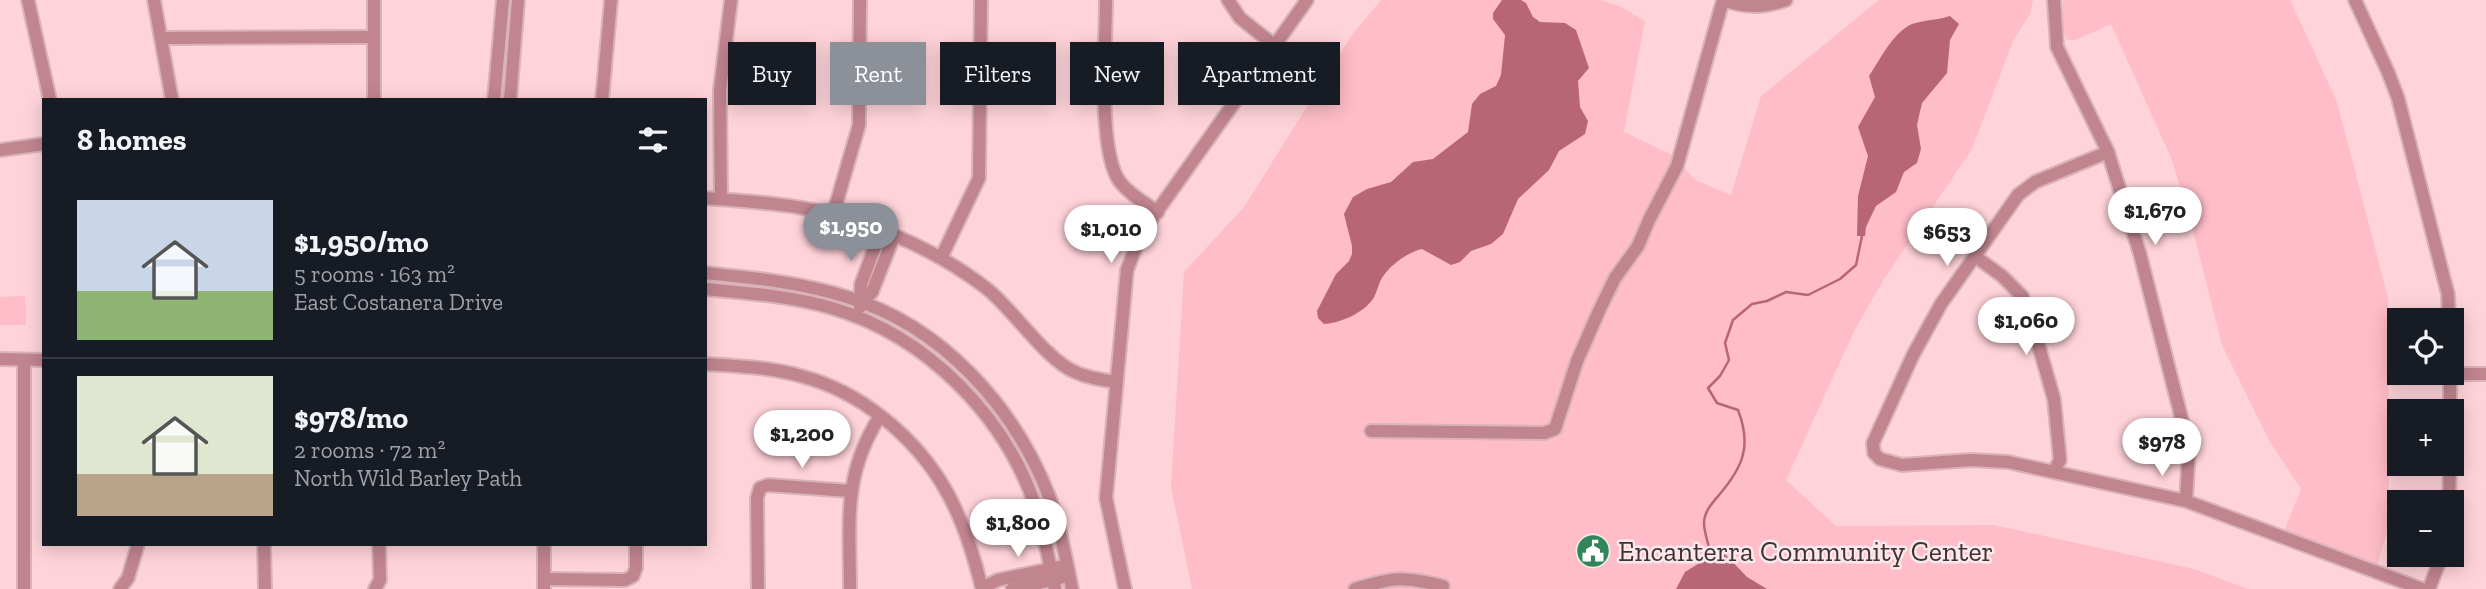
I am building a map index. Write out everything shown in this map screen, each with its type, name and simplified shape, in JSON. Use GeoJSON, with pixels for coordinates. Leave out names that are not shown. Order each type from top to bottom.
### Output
{"type":"FeatureCollection","features":[{"type":"Feature","properties":{"kind":"street"},"geometry":{"type":"LineString","coordinates":[[28,0],[50,98]]}},
{"type":"Feature","properties":{"kind":"street"},"geometry":{"type":"LineString","coordinates":[[154,0],[172,98]]}},
{"type":"Feature","properties":{"kind":"street"},"geometry":{"type":"LineString","coordinates":[[373,0],[374,98]]}},
{"type":"Feature","properties":{"kind":"street"},"geometry":{"type":"LineString","coordinates":[[494,98],[503,0]]}},
{"type":"Feature","properties":{"kind":"street"},"geometry":{"type":"LineString","coordinates":[[510,98],[518,0]]}},
{"type":"Feature","properties":{"kind":"street"},"geometry":{"type":"LineString","coordinates":[[602,98],[611,0]]}},
{"type":"Feature","properties":{"kind":"street"},"geometry":{"type":"LineString","coordinates":[[721,199],[720,90],[731,0]]}},
{"type":"Feature","properties":{"kind":"street"},"geometry":{"type":"LineString","coordinates":[[834,215],[859,125],[860,0]]}},
{"type":"Feature","properties":{"kind":"street"},"geometry":{"type":"LineString","coordinates":[[941,257],[979,178],[981,0]]}},
{"type":"Feature","properties":{"kind":"street"},"geometry":{"type":"LineString","coordinates":[[1106,0],[1106,141],[1119,181],[1131,194],[1158,212]]}},
{"type":"Feature","properties":{"kind":"street"},"geometry":{"type":"LineString","coordinates":[[1228,0],[1240,18],[1269,42]]}},
{"type":"Feature","properties":{"kind":"street"},"geometry":{"type":"LineString","coordinates":[[1277,42],[1307,0]]}},
{"type":"Feature","properties":{"kind":"street"},"geometry":{"type":"LineString","coordinates":[[1371,431],[1544,433],[1555,429],[1577,361],[1599,311],[1615,278],[1638,246],[1648,220],[1677,166],[1723,0],[1759,7],[1786,0]]}},
{"type":"Feature","properties":{"kind":"street"},"geometry":{"type":"LineString","coordinates":[[2054,0],[2057,47],[2108,152],[2140,254],[2189,448],[2186,501]]}},
{"type":"Feature","properties":{"kind":"street"},"geometry":{"type":"LineString","coordinates":[[2355,0],[2398,98],[2448,294],[2449,308]]}},
{"type":"Feature","properties":{"kind":"street"},"geometry":{"type":"LineString","coordinates":[[162,38],[374,37]]}},
{"type":"Feature","properties":{"kind":"street"},"geometry":{"type":"LineString","coordinates":[[1125,589],[1106,498],[1127,270],[1141,234],[1233,105]]}},
{"type":"Feature","properties":{"kind":"street"},"geometry":{"type":"LineString","coordinates":[[0,150],[42,144]]}},
{"type":"Feature","properties":{"kind":"street"},"geometry":{"type":"LineString","coordinates":[[2108,152],[2035,183],[2018,195],[1941,304],[1913,355],[1873,443],[1874,453],[1888,463],[1902,465],[1971,460],[2008,462],[2186,501],[2422,589]]}},
{"type":"Feature","properties":{"kind":"street"},"geometry":{"type":"LineString","coordinates":[[707,198],[834,215],[894,236],[941,257],[987,289],[1053,356],[1073,371],[1116,382]]}},
{"type":"Feature","properties":{"kind":"street"},"geometry":{"type":"LineString","coordinates":[[857,317],[862,302],[861,284],[881,231]]}},
{"type":"Feature","properties":{"kind":"street"},"geometry":{"type":"LineString","coordinates":[[862,302],[872,292],[894,236]]}},
{"type":"Feature","properties":{"kind":"street"},"geometry":{"type":"LineString","coordinates":[[1976,257],[2002,276],[2022,296],[2031,319],[2054,399],[2060,460],[2054,471]]}},
{"type":"Feature","properties":{"kind":"street"},"geometry":{"type":"LineString","coordinates":[[707,273],[785,281],[862,302],[921,332],[956,360],[987,390],[1033,459],[1050,498],[1072,589]]}},
{"type":"Feature","properties":{"kind":"street"},"geometry":{"type":"LineString","coordinates":[[707,289],[797,300],[857,317],[920,353],[962,388],[1006,445],[1024,479],[1037,512],[1053,579]]}},
{"type":"Feature","properties":{"kind":"street"},"geometry":{"type":"LineString","coordinates":[[0,359],[42,360]]}},
{"type":"Feature","properties":{"kind":"street"},"geometry":{"type":"LineString","coordinates":[[24,360],[24,589]]}},
{"type":"Feature","properties":{"kind":"street"},"geometry":{"type":"LineString","coordinates":[[707,364],[773,370],[803,376],[862,401],[903,433],[938,474],[963,523],[983,589],[998,580],[1053,579]]}},
{"type":"Feature","properties":{"kind":"street"},"geometry":{"type":"LineString","coordinates":[[2464,373],[2486,374]]}},
{"type":"Feature","properties":{"kind":"street"},"geometry":{"type":"LineString","coordinates":[[850,589],[850,491],[865,440],[880,416]]}},
{"type":"Feature","properties":{"kind":"street"},"geometry":{"type":"LineString","coordinates":[[758,589],[757,498],[760,488],[768,485],[850,491]]}},
{"type":"Feature","properties":{"kind":"street"},"geometry":{"type":"LineString","coordinates":[[125,587],[135,562],[138,546]]}},
{"type":"Feature","properties":{"kind":"street"},"geometry":{"type":"LineString","coordinates":[[264,546],[265,589]]}},
{"type":"Feature","properties":{"kind":"street"},"geometry":{"type":"LineString","coordinates":[[376,589],[380,580],[380,546]]}},
{"type":"Feature","properties":{"kind":"street"},"geometry":{"type":"LineString","coordinates":[[544,546],[544,584],[625,580],[633,576],[636,568],[636,546]]}},
{"type":"Feature","properties":{"kind":"street"},"geometry":{"type":"LineString","coordinates":[[2429,589],[2437,567]]}},
{"type":"Feature","properties":{"kind":"street"},"geometry":{"type":"LineString","coordinates":[[1012,589],[1053,579],[1068,570]]}},
{"type":"Feature","properties":{"kind":"street"},"geometry":{"type":"LineString","coordinates":[[1355,589],[1395,578],[1443,586]]}},
{"type":"Feature","properties":{"kind":"shaded area"},"geometry":{"type":"Polygon","coordinates":[[[1381,0],[1600,0],[1619,6],[1645,21],[1624,132],[1672,155],[1695,180],[1731,195],[1761,96],[1879,0],[2033,0],[2030,14],[2013,41],[1972,149],[1884,279],[1854,331],[1786,480],[1836,526],[1994,525],[2194,569],[2248,589],[1192,589],[1171,487],[1184,272],[1244,207],[1308,105],[1340,105],[1340,54],[1381,0]]]}},
{"type":"Feature","properties":{"kind":"shaded area"},"geometry":{"type":"Polygon","coordinates":[[[1502,0],[1521,0],[1540,22],[1565,23],[1576,30],[1589,68],[1578,81],[1580,107],[1588,121],[1585,134],[1559,151],[1549,170],[1518,199],[1503,234],[1491,244],[1471,251],[1460,262],[1451,265],[1422,249],[1411,253],[1385,273],[1373,299],[1364,309],[1344,319],[1324,324],[1318,318],[1317,311],[1336,274],[1352,254],[1344,214],[1353,197],[1367,189],[1391,182],[1413,162],[1433,159],[1468,132],[1472,104],[1480,94],[1496,86],[1501,75],[1505,35],[1493,19],[1493,13],[1502,0]]]}},
{"type":"Feature","properties":{"kind":"shaded area"},"geometry":{"type":"Polygon","coordinates":[[[2063,0],[2290,0],[2337,102],[2388,298],[2389,490],[2387,532],[2377,566],[2284,532],[2301,489],[2270,442],[2222,345],[2189,215],[2171,158],[2111,24],[2076,40],[2067,40],[2062,28],[2063,0]]]}},
{"type":"Feature","properties":{"kind":"shaded area"},"geometry":{"type":"Polygon","coordinates":[[[1950,16],[1959,24],[1950,40],[1947,73],[1922,103],[1917,125],[1921,149],[1917,163],[1904,172],[1896,192],[1876,206],[1866,227],[1865,236],[1857,236],[1858,196],[1868,156],[1858,127],[1875,97],[1869,76],[1893,40],[1905,28],[1950,16]]]}},
{"type":"Feature","properties":{"kind":"shaded area"},"geometry":{"type":"Polygon","coordinates":[[[25,296],[26,325],[0,325],[0,297],[25,296]]]}},
{"type":"Feature","properties":{"kind":"shaded area"},"geometry":{"type":"Polygon","coordinates":[[[1717,552],[1725,554],[1747,577],[1767,589],[1676,589],[1685,572],[1717,552]]]}},
{"type":"Feature","properties":{"kind":"waterway"},"geometry":{"type":"LineString","coordinates":[[1711,555],[1704,527],[1705,515],[1734,475],[1743,456],[1744,435],[1738,410],[1717,403],[1708,388],[1720,376],[1729,360],[1725,343],[1733,320],[1752,304],[1767,301],[1786,292],[1808,295],[1840,279],[1856,265],[1862,236]]}},
{"type":"Feature","properties":{"kind":"place","name":"Encanterra Community Center"},"geometry":{"type":"Point","coordinates":[1593,551]}}]}
